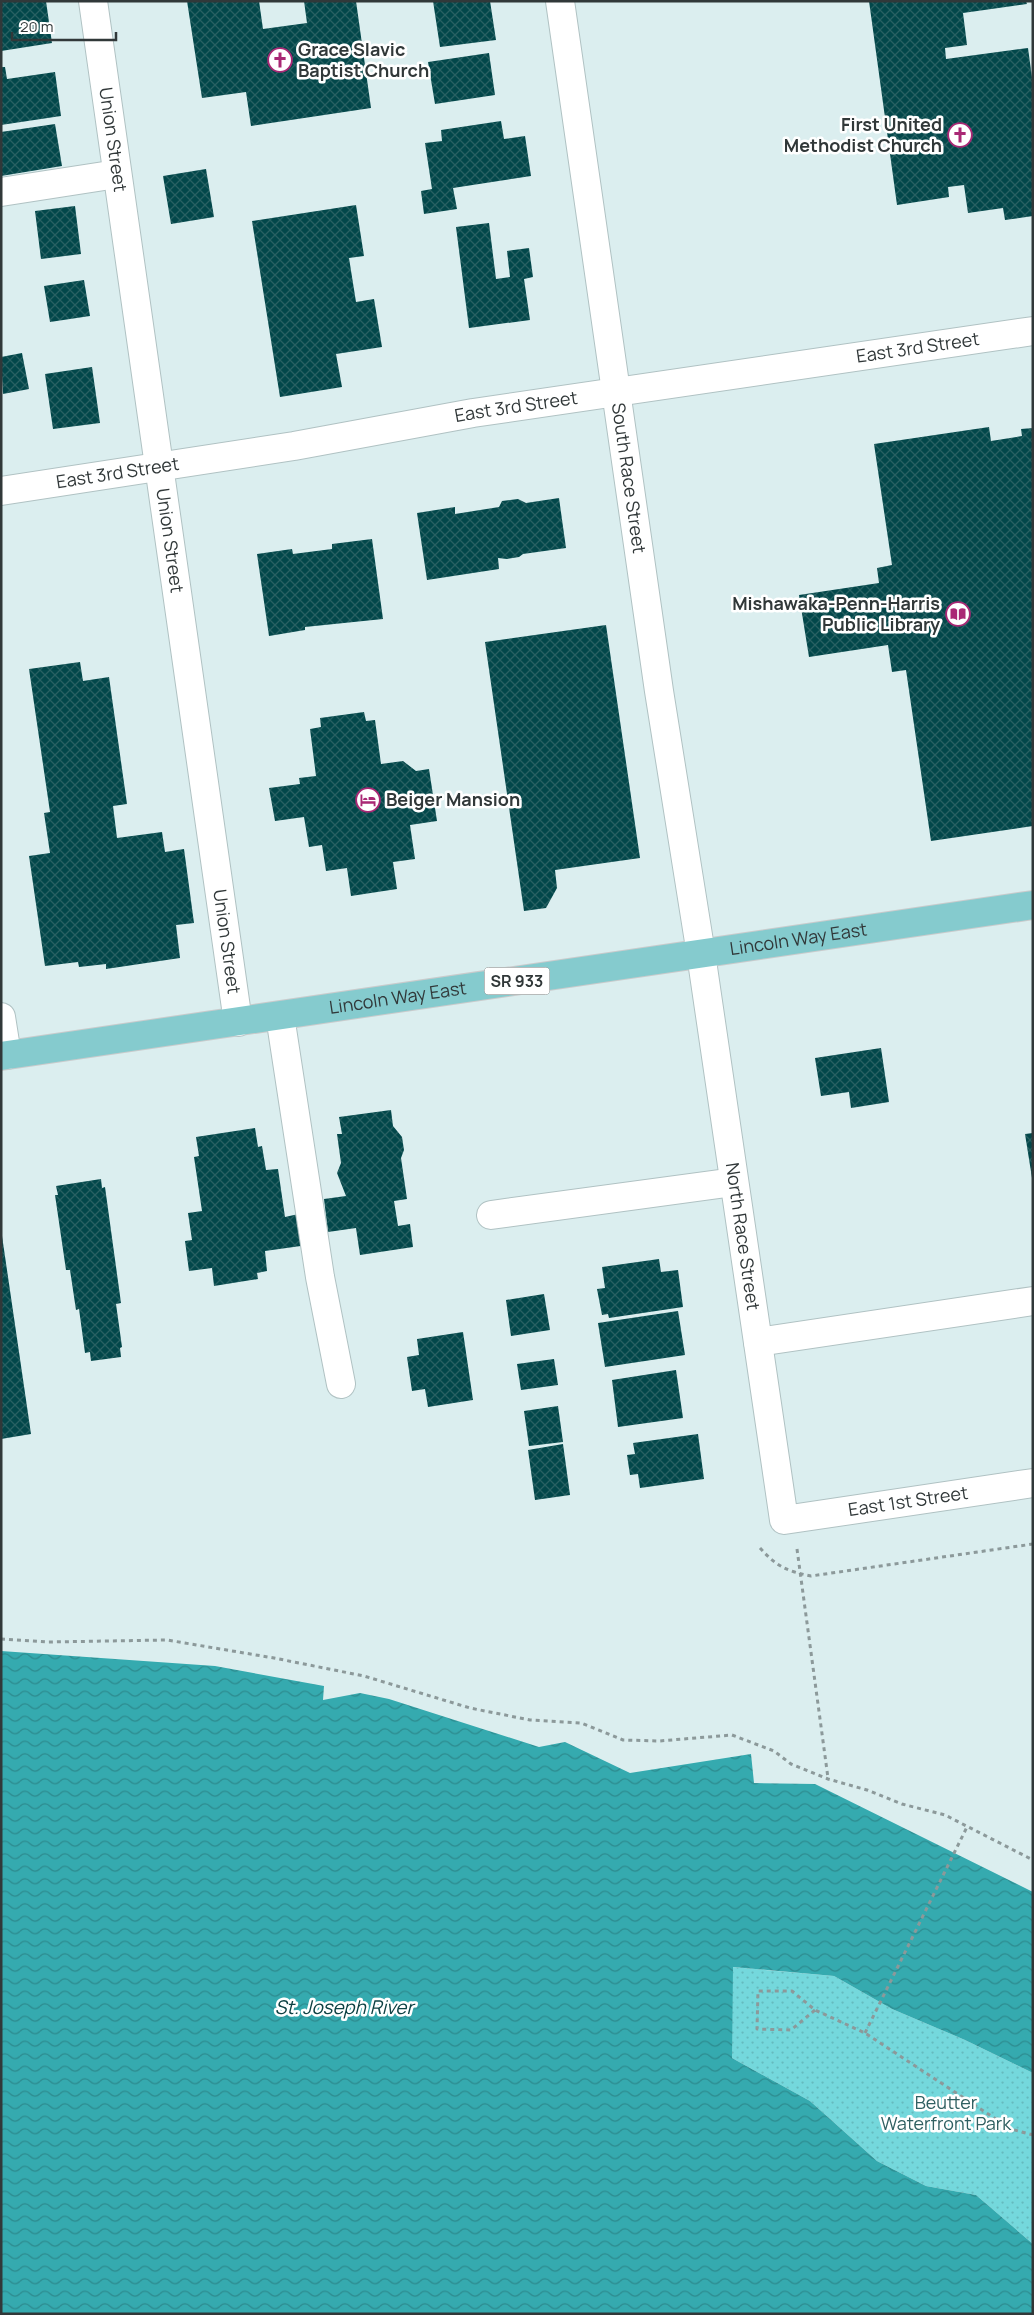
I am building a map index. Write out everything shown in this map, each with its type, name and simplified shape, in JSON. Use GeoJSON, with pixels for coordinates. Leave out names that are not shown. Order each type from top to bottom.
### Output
{"type":"FeatureCollection","features":[{"type":"Feature","properties":{"kind":"main road","name":"Lincoln Way East"},"geometry":{"type":"LineString","coordinates":[[4,1056],[1033,905]]}},
{"type":"Feature","properties":{"kind":"street","name":"Union Street"},"geometry":{"type":"LineString","coordinates":[[93,1],[238,1022]]}},
{"type":"Feature","properties":{"kind":"street","name":"South Race Street"},"geometry":{"type":"LineString","coordinates":[[560,1],[657,681],[701,954]]}},
{"type":"Feature","properties":{"kind":"street"},"geometry":{"type":"LineString","coordinates":[[1,192],[117,174]]}},
{"type":"Feature","properties":{"kind":"street","name":"East 3rd Street"},"geometry":{"type":"LineString","coordinates":[[1,491],[294,446],[473,413],[1033,331]]}},
{"type":"Feature","properties":{"kind":"street","name":"North Race Street"},"geometry":{"type":"LineString","coordinates":[[701,954],[758,1342],[788,1519]]}},
{"type":"Feature","properties":{"kind":"street"},"geometry":{"type":"LineString","coordinates":[[1,1016],[4,1056]]}},
{"type":"Feature","properties":{"kind":"street"},"geometry":{"type":"LineString","coordinates":[[280,1016],[320,1276],[341,1384]]}},
{"type":"Feature","properties":{"kind":"street"},"geometry":{"type":"LineString","coordinates":[[491,1215],[734,1182]]}},
{"type":"Feature","properties":{"kind":"street"},"geometry":{"type":"LineString","coordinates":[[758,1342],[1033,1301]]}},
{"type":"Feature","properties":{"kind":"street","name":"East 1st Street"},"geometry":{"type":"LineString","coordinates":[[788,1519],[1033,1484]]}},
{"type":"Feature","properties":{"kind":"path"},"geometry":{"type":"LineString","coordinates":[[788,1519],[801,1574],[828,1779]]}},
{"type":"Feature","properties":{"kind":"path"},"geometry":{"type":"LineString","coordinates":[[760,1548],[774,1563],[790,1572],[812,1576],[1033,1544]]}},
{"type":"Feature","properties":{"kind":"path"},"geometry":{"type":"LineString","coordinates":[[1,1639],[48,1642],[167,1640],[274,1658],[364,1676],[470,1708],[530,1720],[581,1723],[622,1740],[659,1741],[732,1735],[774,1751],[791,1764],[828,1779],[867,1790],[902,1804],[945,1816],[1033,1860]]}},
{"type":"Feature","properties":{"kind":"path"},"geometry":{"type":"LineString","coordinates":[[865,2033],[967,1827]]}},
{"type":"Feature","properties":{"kind":"path"},"geometry":{"type":"LineString","coordinates":[[815,2010],[791,2030],[757,2029],[758,1991],[792,1991],[815,2010],[865,2033],[1011,2129],[1033,2135]]}},
{"type":"Feature","properties":{"kind":"green space","name":"Beutter Waterfront Park"},"geometry":{"type":"Polygon","coordinates":[[[732,1967],[834,1976],[892,2009],[965,2040],[1033,2073],[1033,2244],[976,2195],[926,2186],[877,2161],[810,2101],[732,2058],[732,1967]]]}},
{"type":"Feature","properties":{"kind":"water","name":"St. Joseph River"},"geometry":{"type":"Polygon","coordinates":[[[1,1651],[215,1666],[324,1686],[323,1700],[360,1693],[389,1699],[539,1747],[565,1742],[630,1773],[751,1754],[754,1783],[815,1784],[1033,1892],[1033,2073],[965,2040],[892,2009],[834,1976],[733,1967],[732,2058],[810,2101],[877,2161],[926,2186],[976,2195],[1033,2244],[1033,2314],[1,2314],[1,1651]]]}},
{"type":"Feature","properties":{"kind":"building"},"geometry":{"type":"Polygon","coordinates":[[[1,1],[46,1],[52,43],[1,51],[1,1]]]}},
{"type":"Feature","properties":{"kind":"building","name":"Grace Slavic Baptist Church"},"geometry":{"type":"Polygon","coordinates":[[[187,1],[259,1],[263,29],[307,23],[304,1],[356,1],[371,108],[251,126],[246,92],[202,98],[187,1]]]}},
{"type":"Feature","properties":{"kind":"building"},"geometry":{"type":"Polygon","coordinates":[[[433,1],[490,1],[496,40],[440,47],[433,1]]]}},
{"type":"Feature","properties":{"kind":"building","name":"First United Methodist Church"},"geometry":{"type":"Polygon","coordinates":[[[869,1],[1026,1],[1027,4],[963,13],[967,45],[945,48],[946,59],[1028,48],[1033,85],[1033,216],[1005,220],[1003,208],[968,213],[964,185],[948,187],[949,197],[897,205],[869,1]]]}},
{"type":"Feature","properties":{"kind":"building"},"geometry":{"type":"Polygon","coordinates":[[[489,53],[495,95],[435,104],[428,62],[489,53]]]}},
{"type":"Feature","properties":{"kind":"building"},"geometry":{"type":"Polygon","coordinates":[[[1,67],[5,67],[7,79],[55,72],[61,116],[1,125],[1,67]]]}},
{"type":"Feature","properties":{"kind":"building"},"geometry":{"type":"Polygon","coordinates":[[[501,121],[504,139],[525,136],[531,176],[453,188],[457,209],[424,214],[421,191],[432,189],[425,143],[442,141],[441,130],[501,121]]]}},
{"type":"Feature","properties":{"kind":"building"},"geometry":{"type":"Polygon","coordinates":[[[55,124],[62,166],[1,176],[1,132],[55,124]]]}},
{"type":"Feature","properties":{"kind":"building"},"geometry":{"type":"Polygon","coordinates":[[[206,169],[214,217],[171,224],[163,176],[206,169]]]}},
{"type":"Feature","properties":{"kind":"building"},"geometry":{"type":"Polygon","coordinates":[[[356,205],[364,256],[349,258],[356,302],[374,299],[382,347],[336,354],[342,387],[280,397],[252,221],[356,205]]]}},
{"type":"Feature","properties":{"kind":"building"},"geometry":{"type":"Polygon","coordinates":[[[75,206],[81,254],[41,259],[35,211],[75,206]]]}},
{"type":"Feature","properties":{"kind":"building"},"geometry":{"type":"Polygon","coordinates":[[[489,223],[496,279],[510,277],[507,251],[529,248],[533,277],[524,279],[530,320],[469,328],[456,227],[489,223]]]}},
{"type":"Feature","properties":{"kind":"building"},"geometry":{"type":"Polygon","coordinates":[[[84,280],[90,316],[50,322],[44,286],[84,280]]]}},
{"type":"Feature","properties":{"kind":"building"},"geometry":{"type":"Polygon","coordinates":[[[22,353],[29,389],[3,394],[1,357],[22,353]]]}},
{"type":"Feature","properties":{"kind":"building"},"geometry":{"type":"Polygon","coordinates":[[[92,367],[100,423],[53,429],[45,374],[92,367]]]}},
{"type":"Feature","properties":{"kind":"building","name":"Mishawaka-Penn-Harris Public Library"},"geometry":{"type":"Polygon","coordinates":[[[989,427],[991,441],[1022,436],[1021,429],[1033,428],[1033,826],[931,841],[906,670],[892,672],[888,645],[809,657],[799,595],[879,583],[877,568],[892,565],[874,444],[989,427]]]}},
{"type":"Feature","properties":{"kind":"building"},"geometry":{"type":"Polygon","coordinates":[[[559,498],[566,548],[523,554],[519,557],[507,559],[498,558],[499,569],[427,580],[417,513],[455,507],[455,514],[499,507],[502,501],[518,499],[526,503],[559,498]]]}},
{"type":"Feature","properties":{"kind":"building"},"geometry":{"type":"Polygon","coordinates":[[[372,539],[383,619],[305,627],[305,630],[269,636],[257,554],[292,549],[293,554],[332,549],[332,544],[372,539]]]}},
{"type":"Feature","properties":{"kind":"building"},"geometry":{"type":"Polygon","coordinates":[[[606,625],[640,858],[555,870],[557,888],[546,908],[524,911],[485,642],[606,625]]]}},
{"type":"Feature","properties":{"kind":"building"},"geometry":{"type":"Polygon","coordinates":[[[80,662],[83,681],[109,677],[127,804],[113,806],[117,838],[162,832],[165,852],[184,849],[194,923],[176,925],[180,958],[106,969],[106,964],[79,967],[78,962],[45,966],[29,856],[50,853],[44,813],[50,812],[29,669],[80,662]]]}},
{"type":"Feature","properties":{"kind":"building","name":"Beiger Mansion"},"geometry":{"type":"Polygon","coordinates":[[[364,712],[366,721],[375,720],[381,764],[403,761],[416,771],[429,769],[437,821],[410,825],[415,859],[393,862],[397,889],[351,896],[347,868],[326,871],[322,845],[309,847],[304,817],[275,821],[269,788],[300,784],[299,778],[316,776],[310,729],[321,727],[320,718],[364,712]]]}},
{"type":"Feature","properties":{"kind":"building"},"geometry":{"type":"Polygon","coordinates":[[[881,1048],[889,1102],[851,1108],[849,1092],[821,1096],[815,1058],[881,1048]]]}},
{"type":"Feature","properties":{"kind":"building"},"geometry":{"type":"Polygon","coordinates":[[[391,1110],[393,1126],[402,1137],[404,1150],[401,1158],[407,1199],[394,1201],[398,1226],[410,1224],[413,1247],[360,1255],[356,1228],[328,1232],[324,1199],[346,1196],[337,1173],[341,1163],[337,1134],[342,1134],[339,1117],[391,1110]]]}},
{"type":"Feature","properties":{"kind":"building"},"geometry":{"type":"Polygon","coordinates":[[[255,1128],[258,1147],[262,1146],[266,1170],[278,1169],[285,1217],[303,1213],[308,1245],[265,1251],[267,1271],[257,1273],[258,1279],[214,1286],[212,1268],[189,1271],[185,1241],[192,1240],[188,1213],[202,1211],[194,1157],[199,1156],[196,1137],[255,1128]]]}},
{"type":"Feature","properties":{"kind":"building"},"geometry":{"type":"Polygon","coordinates":[[[1033,1133],[1033,1178],[1032,1178],[1025,1134],[1033,1133]]]}},
{"type":"Feature","properties":{"kind":"building"},"geometry":{"type":"Polygon","coordinates":[[[101,1179],[102,1188],[105,1187],[121,1303],[116,1304],[122,1347],[120,1348],[121,1357],[91,1361],[90,1352],[85,1353],[79,1309],[76,1310],[70,1270],[66,1270],[55,1195],[58,1195],[56,1186],[101,1179]]]}},
{"type":"Feature","properties":{"kind":"building"},"geometry":{"type":"Polygon","coordinates":[[[1,1229],[31,1434],[1,1439],[1,1229]]]}},
{"type":"Feature","properties":{"kind":"building"},"geometry":{"type":"Polygon","coordinates":[[[659,1259],[661,1272],[678,1270],[683,1307],[609,1318],[608,1314],[602,1315],[597,1289],[605,1288],[602,1267],[659,1259]]]}},
{"type":"Feature","properties":{"kind":"building"},"geometry":{"type":"Polygon","coordinates":[[[544,1294],[550,1330],[511,1336],[506,1300],[544,1294]]]}},
{"type":"Feature","properties":{"kind":"building"},"geometry":{"type":"Polygon","coordinates":[[[678,1311],[685,1355],[605,1367],[598,1323],[678,1311]]]}},
{"type":"Feature","properties":{"kind":"building"},"geometry":{"type":"Polygon","coordinates":[[[463,1332],[473,1400],[428,1407],[425,1389],[412,1391],[407,1357],[419,1355],[417,1339],[463,1332]]]}},
{"type":"Feature","properties":{"kind":"building"},"geometry":{"type":"Polygon","coordinates":[[[554,1359],[558,1385],[521,1390],[517,1364],[554,1359]]]}},
{"type":"Feature","properties":{"kind":"building"},"geometry":{"type":"Polygon","coordinates":[[[676,1370],[683,1418],[618,1427],[612,1380],[676,1370]]]}},
{"type":"Feature","properties":{"kind":"building"},"geometry":{"type":"Polygon","coordinates":[[[558,1406],[563,1442],[529,1446],[524,1411],[558,1406]]]}},
{"type":"Feature","properties":{"kind":"building"},"geometry":{"type":"Polygon","coordinates":[[[698,1434],[704,1479],[640,1488],[638,1474],[630,1475],[627,1455],[635,1454],[633,1443],[698,1434]]]}},
{"type":"Feature","properties":{"kind":"building"},"geometry":{"type":"Polygon","coordinates":[[[563,1444],[570,1495],[535,1500],[528,1450],[563,1444]]]}},
{"type":"Feature","properties":{"kind":"place","name":"Grace Slavic Baptist Church"},"geometry":{"type":"Point","coordinates":[280,60]}},
{"type":"Feature","properties":{"kind":"place","name":"First United Methodist Church"},"geometry":{"type":"Point","coordinates":[960,135]}},
{"type":"Feature","properties":{"kind":"place","name":"Mishawaka-Penn-Harris Public Library"},"geometry":{"type":"Point","coordinates":[958,614]}},
{"type":"Feature","properties":{"kind":"place","name":"Beiger Mansion"},"geometry":{"type":"Point","coordinates":[368,800]}}]}
